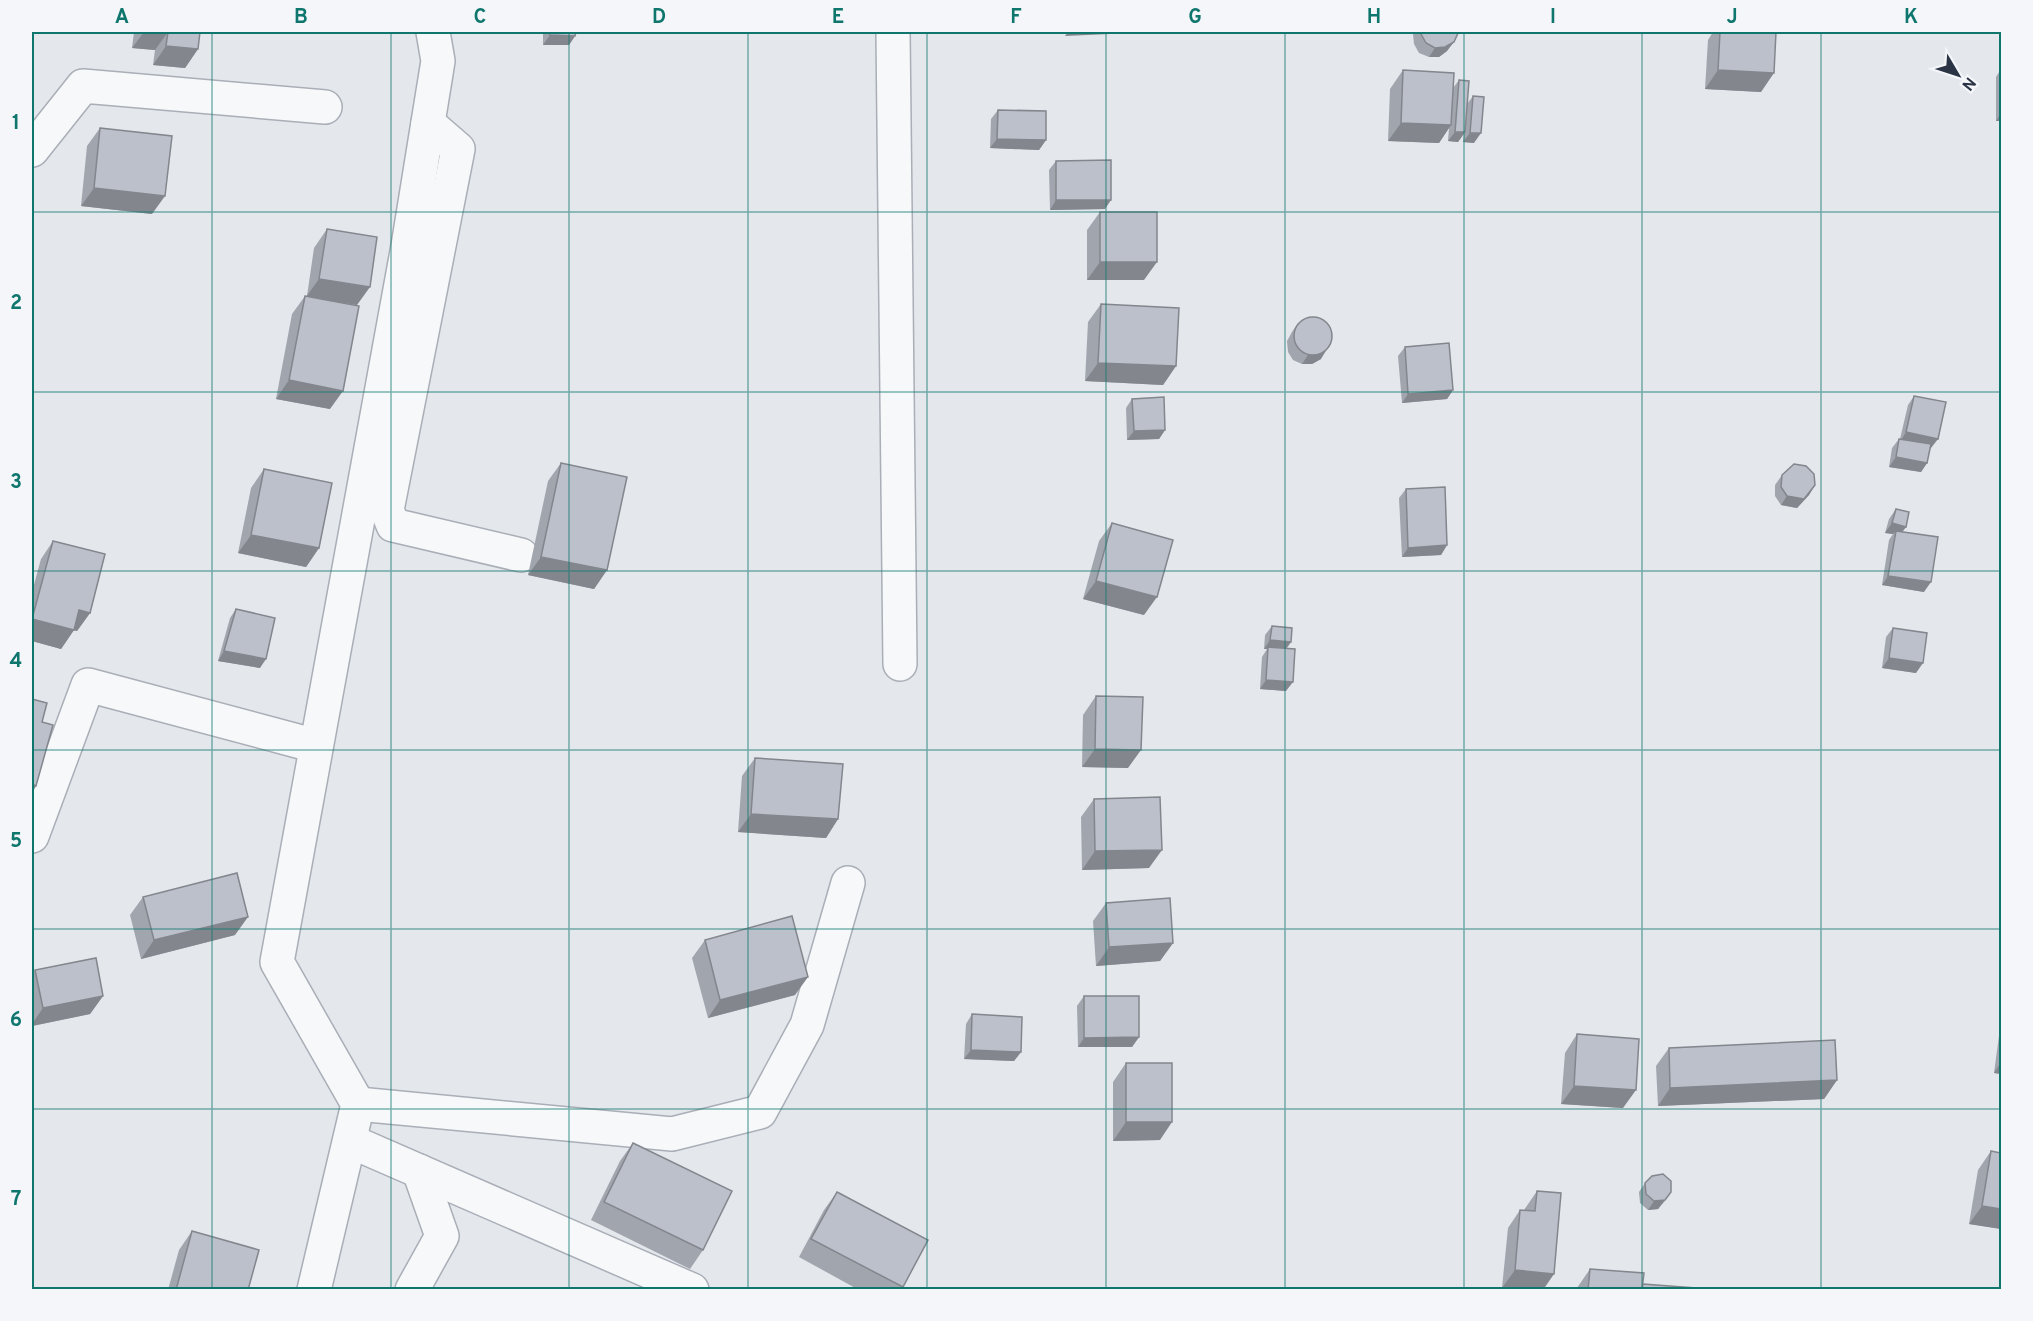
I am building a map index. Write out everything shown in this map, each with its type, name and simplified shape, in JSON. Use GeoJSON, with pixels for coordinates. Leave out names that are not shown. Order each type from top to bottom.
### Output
{"type":"FeatureCollection","features":[{"type":"Feature","properties":{"kind":"street"},"geometry":{"type":"LineString","coordinates":[[314,1290],[358,1104],[277,962],[428,123],[438,61],[433,32]]}},
{"type":"Feature","properties":{"kind":"street"},"geometry":{"type":"LineString","coordinates":[[893,32],[900,664]]}},
{"type":"Feature","properties":{"kind":"street"},"geometry":{"type":"LineString","coordinates":[[32,150],[83,86],[325,107]]}},
{"type":"Feature","properties":{"kind":"street"},"geometry":{"type":"LineString","coordinates":[[428,123],[458,149],[387,510],[393,525],[521,555]]}},
{"type":"Feature","properties":{"kind":"street"},"geometry":{"type":"LineString","coordinates":[[32,836],[88,685],[316,746]]}},
{"type":"Feature","properties":{"kind":"street"},"geometry":{"type":"LineString","coordinates":[[358,1104],[672,1134],[760,1112],[807,1025],[848,883]]}},
{"type":"Feature","properties":{"kind":"street"},"geometry":{"type":"LineString","coordinates":[[350,1142],[692,1290]]}},
{"type":"Feature","properties":{"kind":"street"},"geometry":{"type":"LineString","coordinates":[[412,1290],[442,1236],[419,1171]]}},
{"type":"Feature","properties":{"kind":"building"},"geometry":{"type":"Polygon","coordinates":[[[168,32],[200,32],[198,49],[166,46],[168,32]]]}},
{"type":"Feature","properties":{"kind":"building"},"geometry":{"type":"Polygon","coordinates":[[[550,32],[576,32],[575,36],[550,35],[550,32]]]}},
{"type":"Feature","properties":{"kind":"building"},"geometry":{"type":"Polygon","coordinates":[[[1420,32],[1458,33],[1454,42],[1445,47],[1435,48],[1426,43],[1420,32]]]}},
{"type":"Feature","properties":{"kind":"building"},"geometry":{"type":"Polygon","coordinates":[[[1720,32],[1776,32],[1774,73],[1718,70],[1720,32]]]}},
{"type":"Feature","properties":{"kind":"building"},"geometry":{"type":"Polygon","coordinates":[[[1403,70],[1454,73],[1451,125],[1401,123],[1403,70]]]}},
{"type":"Feature","properties":{"kind":"building"},"geometry":{"type":"Polygon","coordinates":[[[1459,80],[1469,81],[1465,132],[1455,132],[1459,80]]]}},
{"type":"Feature","properties":{"kind":"building"},"geometry":{"type":"Polygon","coordinates":[[[1473,96],[1484,97],[1481,133],[1470,133],[1473,96]]]}},
{"type":"Feature","properties":{"kind":"building"},"geometry":{"type":"Polygon","coordinates":[[[998,110],[1046,111],[1046,140],[997,139],[998,110]]]}},
{"type":"Feature","properties":{"kind":"building"},"geometry":{"type":"Polygon","coordinates":[[[100,128],[172,136],[165,196],[94,188],[100,128]]]}},
{"type":"Feature","properties":{"kind":"building"},"geometry":{"type":"Polygon","coordinates":[[[1111,160],[1111,200],[1056,200],[1056,161],[1111,160]]]}},
{"type":"Feature","properties":{"kind":"building"},"geometry":{"type":"Polygon","coordinates":[[[1100,212],[1157,212],[1157,262],[1100,262],[1100,212]]]}},
{"type":"Feature","properties":{"kind":"building"},"geometry":{"type":"Polygon","coordinates":[[[327,229],[377,237],[370,287],[319,279],[327,229]]]}},
{"type":"Feature","properties":{"kind":"building"},"geometry":{"type":"Polygon","coordinates":[[[305,296],[359,306],[343,391],[289,380],[305,296]]]}},
{"type":"Feature","properties":{"kind":"building"},"geometry":{"type":"Polygon","coordinates":[[[1101,304],[1179,308],[1176,366],[1098,363],[1101,304]]]}},
{"type":"Feature","properties":{"kind":"building"},"geometry":{"type":"Polygon","coordinates":[[[1313,317],[1327,322],[1332,336],[1327,350],[1313,355],[1299,350],[1294,336],[1299,322],[1313,317]]]}},
{"type":"Feature","properties":{"kind":"building"},"geometry":{"type":"Polygon","coordinates":[[[1449,343],[1453,390],[1408,394],[1405,347],[1449,343]]]}},
{"type":"Feature","properties":{"kind":"building"},"geometry":{"type":"Polygon","coordinates":[[[1914,396],[1946,402],[1938,439],[1906,432],[1914,396]]]}},
{"type":"Feature","properties":{"kind":"building"},"geometry":{"type":"Polygon","coordinates":[[[1164,397],[1165,430],[1134,431],[1132,399],[1164,397]]]}},
{"type":"Feature","properties":{"kind":"building"},"geometry":{"type":"Polygon","coordinates":[[[1899,439],[1931,444],[1927,463],[1896,457],[1899,439]]]}},
{"type":"Feature","properties":{"kind":"building"},"geometry":{"type":"Polygon","coordinates":[[[561,463],[627,477],[607,570],[541,557],[561,463]]]}},
{"type":"Feature","properties":{"kind":"building"},"geometry":{"type":"Polygon","coordinates":[[[1794,464],[1806,466],[1814,474],[1815,485],[1804,499],[1787,496],[1781,487],[1782,475],[1794,464]]]}},
{"type":"Feature","properties":{"kind":"building"},"geometry":{"type":"Polygon","coordinates":[[[264,469],[332,483],[319,548],[251,535],[264,469]]]}},
{"type":"Feature","properties":{"kind":"building"},"geometry":{"type":"Polygon","coordinates":[[[1445,487],[1447,545],[1408,548],[1406,489],[1445,487]]]}},
{"type":"Feature","properties":{"kind":"building"},"geometry":{"type":"Polygon","coordinates":[[[1896,509],[1909,512],[1906,527],[1892,523],[1896,509]]]}},
{"type":"Feature","properties":{"kind":"building"},"geometry":{"type":"Polygon","coordinates":[[[1112,523],[1173,540],[1157,597],[1096,581],[1112,523]]]}},
{"type":"Feature","properties":{"kind":"building"},"geometry":{"type":"Polygon","coordinates":[[[1896,531],[1938,537],[1931,582],[1888,576],[1896,531]]]}},
{"type":"Feature","properties":{"kind":"building"},"geometry":{"type":"Polygon","coordinates":[[[53,541],[105,554],[90,613],[79,610],[74,630],[32,619],[53,541]]]}},
{"type":"Feature","properties":{"kind":"building"},"geometry":{"type":"Polygon","coordinates":[[[236,609],[275,618],[266,659],[224,651],[236,609]]]}},
{"type":"Feature","properties":{"kind":"building"},"geometry":{"type":"Polygon","coordinates":[[[1272,626],[1292,628],[1291,642],[1270,640],[1272,626]]]}},
{"type":"Feature","properties":{"kind":"building"},"geometry":{"type":"Polygon","coordinates":[[[1893,628],[1927,633],[1923,663],[1889,658],[1893,628]]]}},
{"type":"Feature","properties":{"kind":"building"},"geometry":{"type":"Polygon","coordinates":[[[1268,647],[1295,649],[1293,682],[1266,680],[1268,647]]]}},
{"type":"Feature","properties":{"kind":"building"},"geometry":{"type":"Polygon","coordinates":[[[1096,696],[1143,697],[1141,750],[1095,749],[1096,696]]]}},
{"type":"Feature","properties":{"kind":"building"},"geometry":{"type":"Polygon","coordinates":[[[32,699],[47,703],[42,722],[53,725],[36,786],[32,784],[32,699]]]}},
{"type":"Feature","properties":{"kind":"building"},"geometry":{"type":"Polygon","coordinates":[[[755,758],[843,764],[838,819],[751,814],[755,758]]]}},
{"type":"Feature","properties":{"kind":"building"},"geometry":{"type":"Polygon","coordinates":[[[1160,797],[1162,850],[1095,851],[1094,799],[1160,797]]]}},
{"type":"Feature","properties":{"kind":"building"},"geometry":{"type":"Polygon","coordinates":[[[237,873],[248,917],[154,940],[143,897],[237,873]]]}},
{"type":"Feature","properties":{"kind":"building"},"geometry":{"type":"Polygon","coordinates":[[[1170,898],[1173,943],[1109,947],[1106,903],[1170,898]]]}},
{"type":"Feature","properties":{"kind":"building"},"geometry":{"type":"Polygon","coordinates":[[[792,916],[808,977],[720,1000],[705,940],[792,916]]]}},
{"type":"Feature","properties":{"kind":"building"},"geometry":{"type":"Polygon","coordinates":[[[96,958],[103,996],[43,1008],[35,970],[96,958]]]}},
{"type":"Feature","properties":{"kind":"building"},"geometry":{"type":"Polygon","coordinates":[[[1084,996],[1139,996],[1139,1037],[1084,1038],[1084,996]]]}},
{"type":"Feature","properties":{"kind":"building"},"geometry":{"type":"Polygon","coordinates":[[[972,1014],[1022,1017],[1021,1052],[971,1050],[972,1014]]]}},
{"type":"Feature","properties":{"kind":"building"},"geometry":{"type":"Polygon","coordinates":[[[1577,1034],[1639,1039],[1636,1090],[1574,1086],[1577,1034]]]}},
{"type":"Feature","properties":{"kind":"building"},"geometry":{"type":"Polygon","coordinates":[[[1835,1040],[1837,1080],[1670,1088],[1669,1048],[1835,1040]]]}},
{"type":"Feature","properties":{"kind":"building"},"geometry":{"type":"Polygon","coordinates":[[[1126,1063],[1172,1063],[1172,1122],[1126,1122],[1126,1063]]]}},
{"type":"Feature","properties":{"kind":"building"},"geometry":{"type":"Polygon","coordinates":[[[633,1143],[732,1191],[703,1250],[604,1202],[633,1143]]]}},
{"type":"Feature","properties":{"kind":"building"},"geometry":{"type":"Polygon","coordinates":[[[1991,1151],[2001,1153],[2001,1209],[1982,1206],[1991,1151]]]}},
{"type":"Feature","properties":{"kind":"building"},"geometry":{"type":"Polygon","coordinates":[[[1663,1174],[1671,1181],[1671,1192],[1665,1200],[1654,1201],[1646,1194],[1645,1183],[1652,1176],[1663,1174]]]}},
{"type":"Feature","properties":{"kind":"building"},"geometry":{"type":"Polygon","coordinates":[[[1537,1191],[1561,1193],[1554,1274],[1515,1270],[1520,1210],[1535,1211],[1537,1191]]]}},
{"type":"Feature","properties":{"kind":"building"},"geometry":{"type":"Polygon","coordinates":[[[837,1192],[928,1240],[903,1287],[811,1239],[837,1192]]]}},
{"type":"Feature","properties":{"kind":"building"},"geometry":{"type":"Polygon","coordinates":[[[192,1231],[259,1250],[248,1290],[176,1290],[192,1231]]]}},
{"type":"Feature","properties":{"kind":"building"},"geometry":{"type":"Polygon","coordinates":[[[1590,1269],[1644,1273],[1642,1290],[1588,1290],[1590,1269]]]}},
{"type":"Feature","properties":{"kind":"building"},"geometry":{"type":"Polygon","coordinates":[[[1643,1284],[1696,1288],[1696,1290],[1642,1290],[1643,1284]]]}}]}
